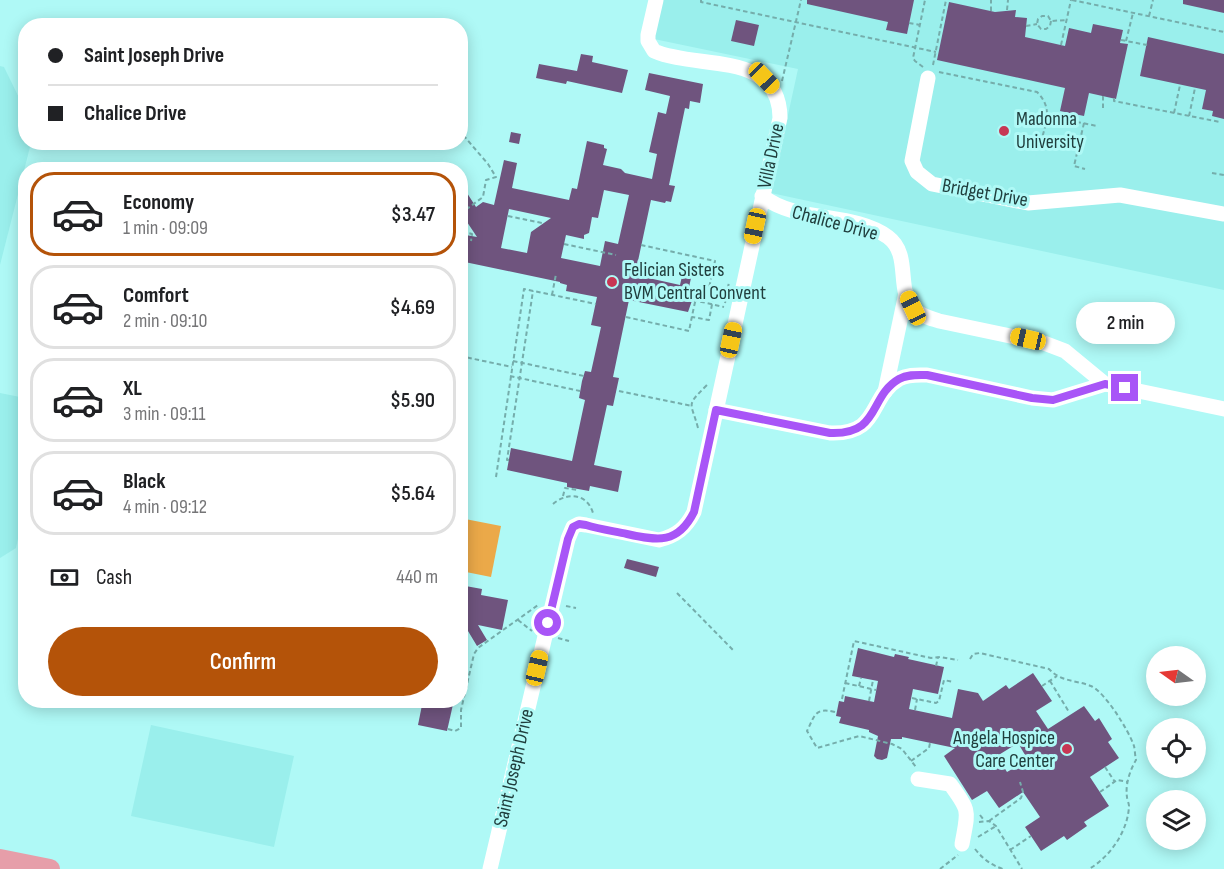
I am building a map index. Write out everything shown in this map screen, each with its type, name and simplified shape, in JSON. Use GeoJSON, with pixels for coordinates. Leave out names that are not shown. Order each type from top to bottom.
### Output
{"type":"FeatureCollection","features":[{"type":"Feature","properties":{"kind":"main road"},"geometry":{"type":"LineString","coordinates":[[0,859],[50,869]]}},
{"type":"Feature","properties":{"kind":"street"},"geometry":{"type":"LineString","coordinates":[[656,0],[648,35],[648,41],[654,51],[750,71],[764,78],[772,87]]}},
{"type":"Feature","properties":{"kind":"street","name":"Bridget Drive"},"geometry":{"type":"LineString","coordinates":[[928,74],[912,161],[917,172],[932,183],[1028,202],[1120,195],[1224,214]]}},
{"type":"Feature","properties":{"kind":"street","name":"Villa Drive"},"geometry":{"type":"LineString","coordinates":[[573,527],[579,524],[586,525],[651,540],[668,538],[689,523],[694,512],[780,118],[778,101],[772,87]]}},
{"type":"Feature","properties":{"kind":"street","name":"Chalice Drive"},"geometry":{"type":"LineString","coordinates":[[762,196],[772,205],[791,211],[877,230],[891,239],[899,250],[904,268],[906,292],[885,392]]}},
{"type":"Feature","properties":{"kind":"street","name":"Chalice Drive"},"geometry":{"type":"LineString","coordinates":[[906,292],[913,308],[924,316],[1044,343],[1065,351],[1105,384],[1224,410]]}},
{"type":"Feature","properties":{"kind":"street","name":"Chalice Drive"},"geometry":{"type":"LineString","coordinates":[[716,410],[844,434],[859,428],[873,414],[885,392],[898,379],[909,375],[927,375],[1032,398],[1053,400],[1105,384]]}},
{"type":"Feature","properties":{"kind":"street","name":"Saint Joseph Drive"},"geometry":{"type":"LineString","coordinates":[[490,869],[568,539],[573,527]]}},
{"type":"Feature","properties":{"kind":"street"},"geometry":{"type":"LineString","coordinates":[[919,775],[950,784],[955,790],[966,807],[968,846]]}},
{"type":"Feature","properties":{"kind":"path"},"geometry":{"type":"LineString","coordinates":[[701,0],[701,2],[936,52]]}},
{"type":"Feature","properties":{"kind":"path"},"geometry":{"type":"LineString","coordinates":[[772,87],[782,82],[801,0]]}},
{"type":"Feature","properties":{"kind":"path"},"geometry":{"type":"LineString","coordinates":[[925,0],[914,58],[928,74]]}},
{"type":"Feature","properties":{"kind":"path"},"geometry":{"type":"LineString","coordinates":[[946,0],[932,71],[1037,92],[1045,100],[1047,116],[1041,142]]}},
{"type":"Feature","properties":{"kind":"path"},"geometry":{"type":"LineString","coordinates":[[991,0],[991,11]]}},
{"type":"Feature","properties":{"kind":"path"},"geometry":{"type":"LineString","coordinates":[[1007,10],[1008,0]]}},
{"type":"Feature","properties":{"kind":"path"},"geometry":{"type":"LineString","coordinates":[[1061,45],[1072,0],[1224,32]]}},
{"type":"Feature","properties":{"kind":"path"},"geometry":{"type":"LineString","coordinates":[[1149,16],[1153,0]]}},
{"type":"Feature","properties":{"kind":"path"},"geometry":{"type":"LineString","coordinates":[[1126,41],[1133,13]]}},
{"type":"Feature","properties":{"kind":"path"},"geometry":{"type":"LineString","coordinates":[[1042,16],[1048,16],[1051,21],[1050,26],[1046,29],[1041,29],[1037,24],[1038,19],[1042,16]]}},
{"type":"Feature","properties":{"kind":"path"},"geometry":{"type":"LineString","coordinates":[[1051,21],[1066,20]]}},
{"type":"Feature","properties":{"kind":"path"},"geometry":{"type":"LineString","coordinates":[[909,23],[920,25]]}},
{"type":"Feature","properties":{"kind":"path"},"geometry":{"type":"LineString","coordinates":[[1026,26],[1037,24]]}},
{"type":"Feature","properties":{"kind":"path"},"geometry":{"type":"LineString","coordinates":[[1121,40],[1147,45]]}},
{"type":"Feature","properties":{"kind":"path"},"geometry":{"type":"LineString","coordinates":[[1174,113],[1180,85]]}},
{"type":"Feature","properties":{"kind":"path"},"geometry":{"type":"LineString","coordinates":[[1189,116],[1195,88]]}},
{"type":"Feature","properties":{"kind":"path"},"geometry":{"type":"LineString","coordinates":[[1103,96],[1103,108]]}},
{"type":"Feature","properties":{"kind":"path"},"geometry":{"type":"LineString","coordinates":[[1114,98],[1114,101],[1220,122]]}},
{"type":"Feature","properties":{"kind":"path"},"geometry":{"type":"LineString","coordinates":[[1047,116],[1097,126]]}},
{"type":"Feature","properties":{"kind":"path"},"geometry":{"type":"LineString","coordinates":[[1084,123],[1074,166],[1085,169]]}},
{"type":"Feature","properties":{"kind":"path"},"geometry":{"type":"LineString","coordinates":[[468,141],[496,177],[486,180],[483,197],[468,208]]}},
{"type":"Feature","properties":{"kind":"path"},"geometry":{"type":"LineString","coordinates":[[1212,173],[1224,176]]}},
{"type":"Feature","properties":{"kind":"path"},"geometry":{"type":"LineString","coordinates":[[508,216],[542,223]]}},
{"type":"Feature","properties":{"kind":"path"},"geometry":{"type":"LineString","coordinates":[[468,232],[472,234],[471,241]]}},
{"type":"Feature","properties":{"kind":"path"},"geometry":{"type":"LineString","coordinates":[[564,244],[616,255]]}},
{"type":"Feature","properties":{"kind":"path"},"geometry":{"type":"LineString","coordinates":[[641,245],[715,261],[709,288]]}},
{"type":"Feature","properties":{"kind":"path"},"geometry":{"type":"LineString","coordinates":[[552,295],[556,274]]}},
{"type":"Feature","properties":{"kind":"path"},"geometry":{"type":"LineString","coordinates":[[694,300],[724,307],[729,282]]}},
{"type":"Feature","properties":{"kind":"path"},"geometry":{"type":"LineString","coordinates":[[626,317],[689,331],[694,300],[699,286],[715,289],[709,320],[692,317]]}},
{"type":"Feature","properties":{"kind":"path"},"geometry":{"type":"LineString","coordinates":[[496,477],[524,289],[596,304]]}},
{"type":"Feature","properties":{"kind":"path"},"geometry":{"type":"LineString","coordinates":[[509,460],[507,460],[533,291]]}},
{"type":"Feature","properties":{"kind":"path"},"geometry":{"type":"LineString","coordinates":[[468,358],[512,367]]}},
{"type":"Feature","properties":{"kind":"path"},"geometry":{"type":"LineString","coordinates":[[513,361],[584,376]]}},
{"type":"Feature","properties":{"kind":"path"},"geometry":{"type":"LineString","coordinates":[[696,437],[698,426],[691,410],[693,400],[698,392],[707,386],[709,375]]}},
{"type":"Feature","properties":{"kind":"path"},"geometry":{"type":"LineString","coordinates":[[510,376],[580,391]]}},
{"type":"Feature","properties":{"kind":"path"},"geometry":{"type":"LineString","coordinates":[[619,391],[692,406]]}},
{"type":"Feature","properties":{"kind":"path"},"geometry":{"type":"LineString","coordinates":[[553,504],[563,496],[565,488],[577,490],[576,496]]}},
{"type":"Feature","properties":{"kind":"path"},"geometry":{"type":"LineString","coordinates":[[563,496],[576,496],[591,507],[593,515]]}},
{"type":"Feature","properties":{"kind":"path"},"geometry":{"type":"LineString","coordinates":[[677,593],[733,650]]}},
{"type":"Feature","properties":{"kind":"path"},"geometry":{"type":"LineString","coordinates":[[468,678],[472,659],[478,648],[544,601],[576,608]]}},
{"type":"Feature","properties":{"kind":"path"},"geometry":{"type":"LineString","coordinates":[[842,699],[854,641],[923,656],[958,660]]}},
{"type":"Feature","properties":{"kind":"path"},"geometry":{"type":"LineString","coordinates":[[868,651],[869,644]]}},
{"type":"Feature","properties":{"kind":"path"},"geometry":{"type":"LineString","coordinates":[[882,654],[884,647]]}},
{"type":"Feature","properties":{"kind":"path"},"geometry":{"type":"LineString","coordinates":[[893,656],[894,650]]}},
{"type":"Feature","properties":{"kind":"path"},"geometry":{"type":"LineString","coordinates":[[970,659],[973,654],[980,652],[1049,669],[1070,682],[1091,686],[1113,710],[1134,746],[1136,760],[1131,768],[1128,782],[1126,794],[1129,806],[1122,832],[1112,850],[1089,869]]}},
{"type":"Feature","properties":{"kind":"path"},"geometry":{"type":"LineString","coordinates":[[910,660],[912,653]]}},
{"type":"Feature","properties":{"kind":"path"},"geometry":{"type":"LineString","coordinates":[[922,662],[923,656]]}},
{"type":"Feature","properties":{"kind":"path"},"geometry":{"type":"LineString","coordinates":[[936,666],[938,657]]}},
{"type":"Feature","properties":{"kind":"path"},"geometry":{"type":"LineString","coordinates":[[1042,686],[1058,676]]}},
{"type":"Feature","properties":{"kind":"path"},"geometry":{"type":"LineString","coordinates":[[859,686],[861,678]]}},
{"type":"Feature","properties":{"kind":"path"},"geometry":{"type":"LineString","coordinates":[[869,701],[873,680]]}},
{"type":"Feature","properties":{"kind":"path"},"geometry":{"type":"LineString","coordinates":[[912,698],[936,703],[939,701],[944,680],[953,682]]}},
{"type":"Feature","properties":{"kind":"path"},"geometry":{"type":"LineString","coordinates":[[1050,681],[1069,712]]}},
{"type":"Feature","properties":{"kind":"path"},"geometry":{"type":"LineString","coordinates":[[845,683],[876,690]]}},
{"type":"Feature","properties":{"kind":"path"},"geometry":{"type":"LineString","coordinates":[[915,711],[917,699]]}},
{"type":"Feature","properties":{"kind":"path"},"geometry":{"type":"LineString","coordinates":[[448,729],[455,731],[461,728],[461,708]]}},
{"type":"Feature","properties":{"kind":"path"},"geometry":{"type":"LineString","coordinates":[[835,712],[824,710],[814,716],[807,731],[817,748],[859,736],[892,744],[902,749],[919,775]]}},
{"type":"Feature","properties":{"kind":"path"},"geometry":{"type":"LineString","coordinates":[[911,761],[929,748],[930,743]]}},
{"type":"Feature","properties":{"kind":"path"},"geometry":{"type":"LineString","coordinates":[[1105,767],[1114,782]]}},
{"type":"Feature","properties":{"kind":"path"},"geometry":{"type":"LineString","coordinates":[[1100,792],[1117,780],[1128,782]]}},
{"type":"Feature","properties":{"kind":"path"},"geometry":{"type":"LineString","coordinates":[[989,821],[1021,798],[1023,792],[1020,782]]}},
{"type":"Feature","properties":{"kind":"path"},"geometry":{"type":"LineString","coordinates":[[979,812],[984,820]]}},
{"type":"Feature","properties":{"kind":"path"},"geometry":{"type":"LineString","coordinates":[[976,825],[984,820],[996,826],[1022,869]]}},
{"type":"Feature","properties":{"kind":"path"},"geometry":{"type":"LineString","coordinates":[[1010,850],[1031,836]]}},
{"type":"Feature","properties":{"kind":"path"},"geometry":{"type":"LineString","coordinates":[[968,846],[994,866],[1003,869]]}},
{"type":"Feature","properties":{"kind":"shaded area","name":"Madonna University"},"geometry":{"type":"Polygon","coordinates":[[[663,0],[1224,0],[1224,290],[771,193],[798,69],[654,39],[663,0]]]}},
{"type":"Feature","properties":{"kind":"shaded area"},"geometry":{"type":"Polygon","coordinates":[[[0,66],[4,67],[18,96],[18,150],[29,150],[26,162],[18,162],[18,194],[0,265],[0,66]]]}},
{"type":"Feature","properties":{"kind":"shaded area"},"geometry":{"type":"Polygon","coordinates":[[[0,393],[18,397],[18,539],[16,548],[0,558],[0,393]]]}},
{"type":"Feature","properties":{"kind":"shaded area"},"geometry":{"type":"Polygon","coordinates":[[[468,520],[501,526],[491,577],[468,572],[468,520]]]}},
{"type":"Feature","properties":{"kind":"shaded area"},"geometry":{"type":"Polygon","coordinates":[[[151,725],[294,756],[274,847],[131,816],[151,725]]]}},
{"type":"Feature","properties":{"kind":"building"},"geometry":{"type":"Polygon","coordinates":[[[807,0],[914,0],[907,34],[886,30],[888,22],[807,4],[807,0]]]}},
{"type":"Feature","properties":{"kind":"building"},"geometry":{"type":"Polygon","coordinates":[[[1183,0],[1224,0],[1224,13],[1183,4],[1183,0]]]}},
{"type":"Feature","properties":{"kind":"building"},"geometry":{"type":"Polygon","coordinates":[[[949,2],[995,12],[1016,10],[1015,17],[1027,18],[1025,37],[1065,46],[1069,28],[1091,33],[1093,24],[1123,30],[1120,43],[1128,44],[1116,99],[1089,93],[1084,116],[1060,111],[1065,88],[937,60],[949,2]]]}},
{"type":"Feature","properties":{"kind":"building"},"geometry":{"type":"Polygon","coordinates":[[[736,20],[759,25],[754,46],[731,41],[736,20]]]}},
{"type":"Feature","properties":{"kind":"building"},"geometry":{"type":"Polygon","coordinates":[[[1148,37],[1224,54],[1224,119],[1212,116],[1213,111],[1202,109],[1206,90],[1140,76],[1148,37]]]}},
{"type":"Feature","properties":{"kind":"building"},"geometry":{"type":"Polygon","coordinates":[[[581,54],[593,56],[592,62],[628,70],[622,93],[567,81],[566,84],[536,78],[539,64],[577,71],[581,54]]]}},
{"type":"Feature","properties":{"kind":"building","name":"Felician Sisters BVM Central Convent"},"geometry":{"type":"Polygon","coordinates":[[[649,73],[703,84],[700,103],[690,101],[689,109],[685,108],[669,185],[675,186],[671,202],[651,200],[635,275],[680,285],[685,263],[694,265],[689,287],[693,287],[691,295],[694,295],[688,312],[629,300],[613,377],[619,378],[613,406],[607,405],[594,465],[622,471],[618,492],[590,486],[589,491],[567,487],[567,483],[507,470],[511,448],[572,461],[585,400],[579,398],[582,381],[585,371],[591,372],[601,327],[591,325],[597,297],[566,291],[567,285],[560,282],[468,263],[468,235],[477,237],[468,224],[468,195],[476,207],[483,202],[494,205],[504,160],[517,163],[512,188],[569,200],[572,188],[577,189],[587,141],[604,145],[607,149],[603,165],[652,179],[657,154],[649,152],[658,112],[666,114],[670,96],[645,90],[649,73]],[[604,190],[598,218],[592,217],[589,233],[584,235],[584,239],[566,235],[561,258],[600,266],[605,241],[618,244],[629,195],[604,190]],[[509,209],[501,248],[527,253],[531,232],[551,218],[509,209]]]}},
{"type":"Feature","properties":{"kind":"building"},"geometry":{"type":"Polygon","coordinates":[[[511,132],[521,134],[519,144],[509,142],[511,132]]]}},
{"type":"Feature","properties":{"kind":"building"},"geometry":{"type":"Polygon","coordinates":[[[627,559],[659,567],[656,577],[624,568],[627,559]]]}},
{"type":"Feature","properties":{"kind":"building"},"geometry":{"type":"Polygon","coordinates":[[[468,586],[482,589],[481,595],[508,600],[502,630],[478,625],[487,640],[477,646],[468,631],[468,586]]]}},
{"type":"Feature","properties":{"kind":"building","name":"Angela Hospice Care Center"},"geometry":{"type":"Polygon","coordinates":[[[858,648],[894,657],[895,654],[909,657],[908,659],[944,667],[938,694],[913,689],[909,709],[952,718],[958,689],[978,693],[983,701],[1006,685],[1009,689],[1033,673],[1052,701],[1036,711],[1048,729],[1084,706],[1095,721],[1099,718],[1112,739],[1108,742],[1119,758],[1090,777],[1109,806],[1084,822],[1087,826],[1067,840],[1064,836],[1041,851],[1025,827],[1040,817],[1023,792],[999,808],[987,791],[972,800],[944,756],[955,748],[902,737],[902,739],[891,739],[887,758],[877,759],[874,756],[878,736],[869,730],[839,723],[841,717],[836,716],[839,701],[844,702],[845,696],[874,702],[878,681],[852,676],[858,648]],[[1018,743],[997,756],[1007,772],[1028,760],[1018,743]]]}},
{"type":"Feature","properties":{"kind":"building"},"geometry":{"type":"Polygon","coordinates":[[[421,708],[452,708],[447,731],[418,725],[421,708]]]}},
{"type":"Feature","properties":{"kind":"place","name":"Madonna University"},"geometry":{"type":"Point","coordinates":[1004,131]}},
{"type":"Feature","properties":{"kind":"place","name":"Felician Sisters BVM Central Convent"},"geometry":{"type":"Point","coordinates":[612,282]}},
{"type":"Feature","properties":{"kind":"place","name":"Angela Hospice Care Center"},"geometry":{"type":"Point","coordinates":[1067,749]}},
{"type":"Feature","properties":{"kind":"route"},"geometry":{"type":"LineString","coordinates":[[548,623],[568,539],[573,527],[579,524],[586,525],[658,540],[674,535],[689,523],[694,512],[716,410],[844,434],[859,428],[873,414],[885,392],[898,379],[909,375],[927,375],[1032,398],[1053,400],[1105,384],[1125,388]]}}]}
